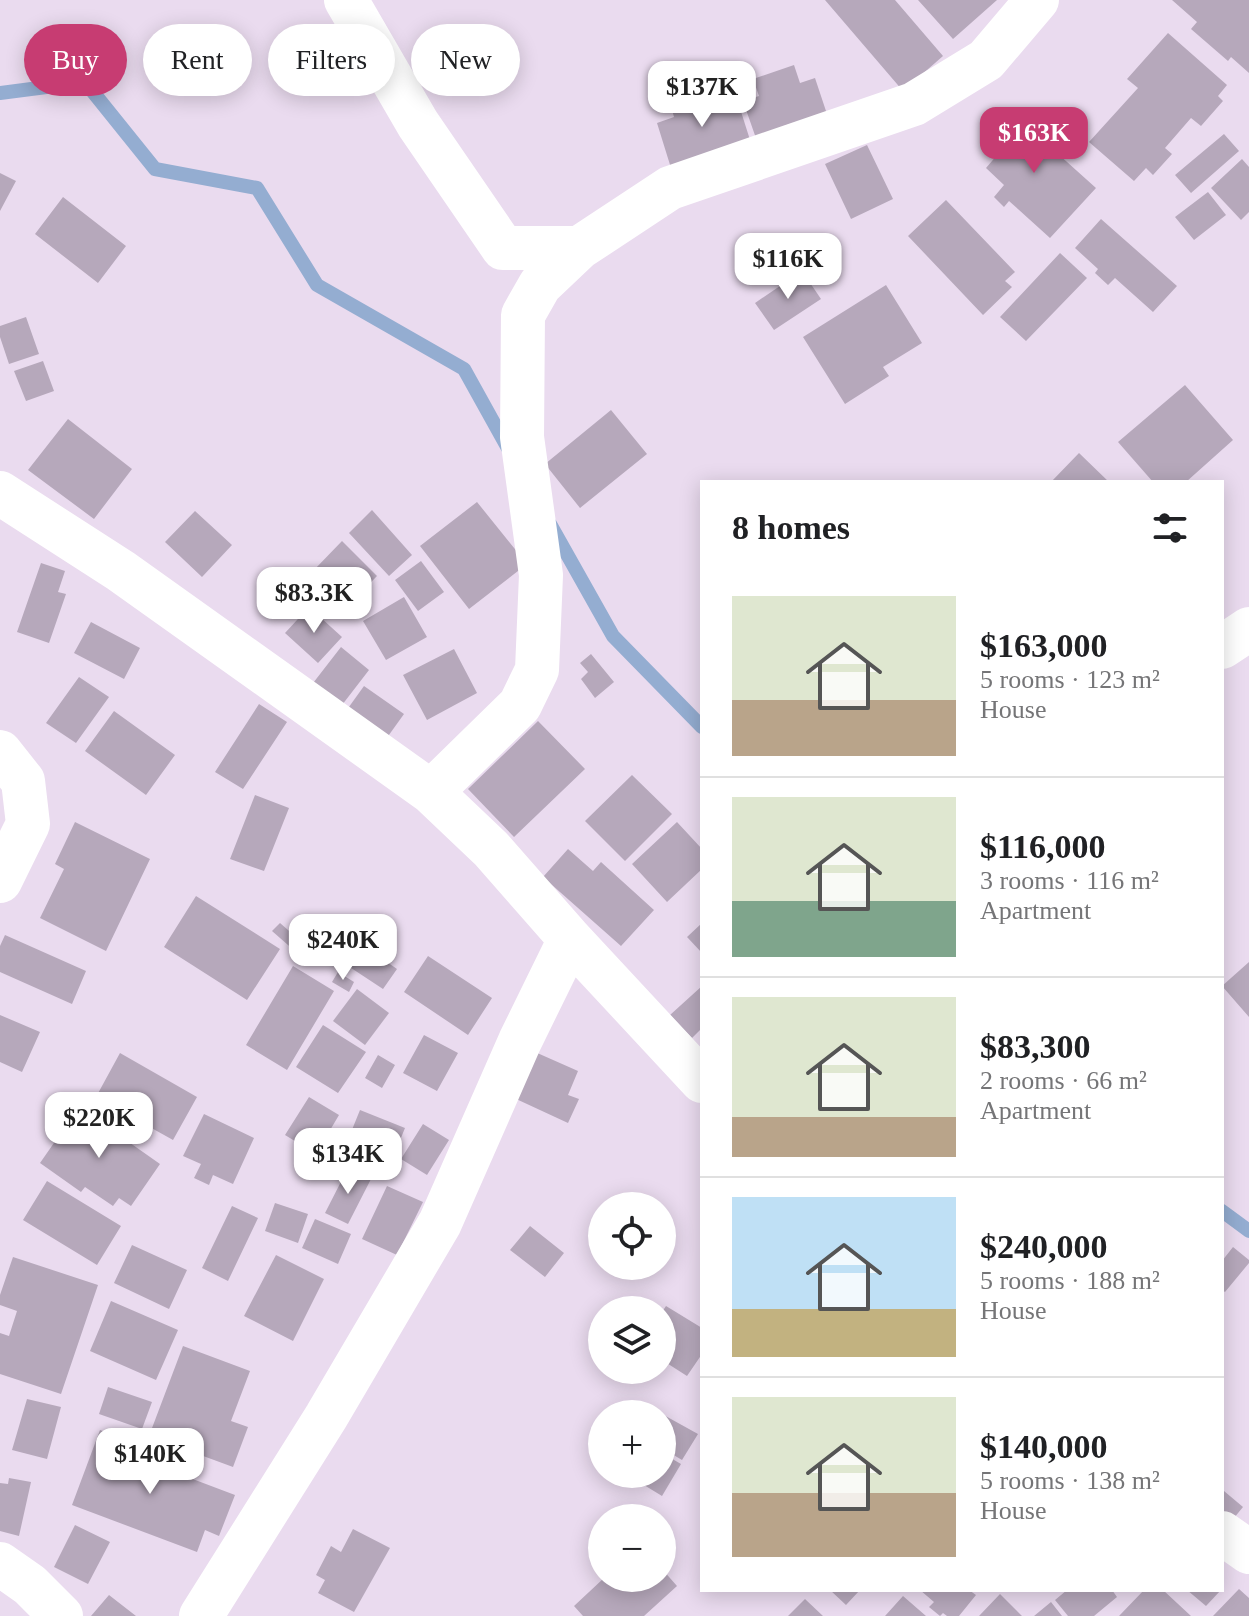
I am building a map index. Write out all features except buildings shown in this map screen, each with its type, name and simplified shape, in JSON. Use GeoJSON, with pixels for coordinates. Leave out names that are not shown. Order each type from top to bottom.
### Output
{"type":"FeatureCollection","features":[{"type":"Feature","properties":{"kind":"street"},"geometry":{"type":"LineString","coordinates":[[346,0],[418,124],[503,248],[579,248]]}},
{"type":"Feature","properties":{"kind":"street"},"geometry":{"type":"LineString","coordinates":[[431,792],[520,705],[537,670],[541,575],[522,437],[523,315],[540,285],[579,248],[670,188],[914,104],[986,60],[1037,0]]}},
{"type":"Feature","properties":{"kind":"street"},"geometry":{"type":"LineString","coordinates":[[0,493],[121,571],[431,792],[491,849],[700,1079]]}},
{"type":"Feature","properties":{"kind":"street"},"geometry":{"type":"LineString","coordinates":[[1224,646],[1249,629]]}},
{"type":"Feature","properties":{"kind":"street"},"geometry":{"type":"LineString","coordinates":[[0,752],[23,781],[28,824],[0,881]]}},
{"type":"Feature","properties":{"kind":"street"},"geometry":{"type":"LineString","coordinates":[[201,1616],[326,1417],[440,1223],[520,1041],[570,939]]}},
{"type":"Feature","properties":{"kind":"street"},"geometry":{"type":"LineString","coordinates":[[1224,1534],[1249,1552]]}},
{"type":"Feature","properties":{"kind":"street"},"geometry":{"type":"LineString","coordinates":[[0,1564],[30,1585],[61,1616]]}},
{"type":"Feature","properties":{"kind":"waterway"},"geometry":{"type":"LineString","coordinates":[[0,93],[85,82],[155,169],[257,188],[317,285],[464,369],[509,450]]}},
{"type":"Feature","properties":{"kind":"waterway"},"geometry":{"type":"LineString","coordinates":[[550,524],[613,636],[700,725]]}},
{"type":"Feature","properties":{"kind":"waterway"},"geometry":{"type":"LineString","coordinates":[[1224,1212],[1249,1231]]}}]}
